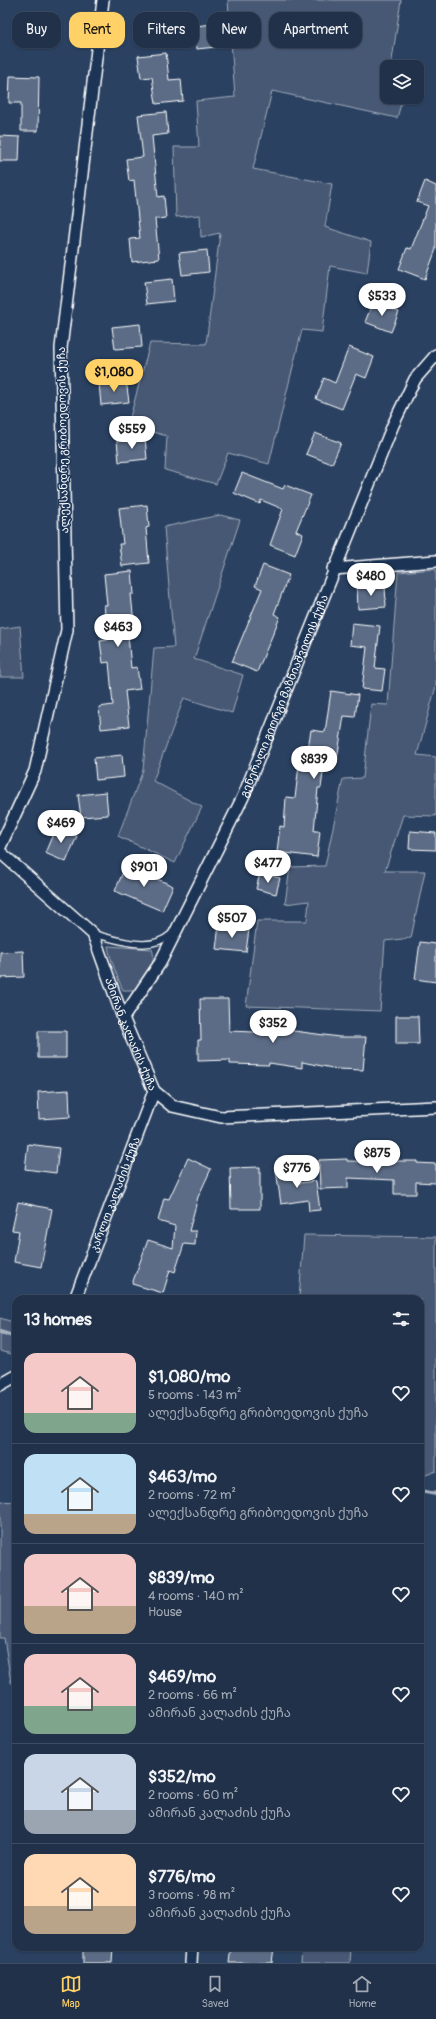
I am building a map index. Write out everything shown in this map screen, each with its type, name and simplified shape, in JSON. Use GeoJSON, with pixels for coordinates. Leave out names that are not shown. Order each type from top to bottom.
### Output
{"type":"FeatureCollection","features":[{"type":"Feature","properties":{"kind":"street","name":"ალექსანდრე გრიბოედოვის ქუჩა"},"geometry":{"type":"LineString","coordinates":[[0,847],[36,771],[67,630],[61,348],[103,0]]}},
{"type":"Feature","properties":{"kind":"street","name":"გენერალი გიორგი მაზნიაშვილის ქუჩა"},"geometry":{"type":"LineString","coordinates":[[123,1018],[160,963],[243,797],[333,569],[393,425],[415,379],[436,355]]}},
{"type":"Feature","properties":{"kind":"street"},"geometry":{"type":"LineString","coordinates":[[333,569],[436,561]]}},
{"type":"Feature","properties":{"kind":"street","name":"ამირან კალაძის ქუჩა"},"geometry":{"type":"LineString","coordinates":[[0,852],[93,934],[123,1018],[154,1090],[172,1106],[221,1117],[436,1107]]}},
{"type":"Feature","properties":{"kind":"street","name":"კარლო კალაძის ქუჩა"},"geometry":{"type":"LineString","coordinates":[[77,1295],[154,1090]]}},
{"type":"Feature","properties":{"kind":"street"},"geometry":{"type":"LineString","coordinates":[[0,1385],[12,1378]]}},
{"type":"Feature","properties":{"kind":"street"},"geometry":{"type":"LineString","coordinates":[[191,1963],[192,1951]]}},
{"type":"Feature","properties":{"kind":"lane","name":"გენერალი გიორგი მაზნიაშვილის ქუჩა"},"geometry":{"type":"LineString","coordinates":[[93,934],[140,944],[155,943],[167,938],[178,927]]}},
{"type":"Feature","properties":{"kind":"shaded area"},"geometry":{"type":"Polygon","coordinates":[[[228,0],[401,0],[392,60],[380,60],[380,104],[401,104],[397,118],[272,91],[253,169],[332,184],[325,227],[371,242],[367,273],[330,266],[322,332],[302,330],[269,464],[228,453],[216,484],[165,470],[167,436],[128,425],[150,343],[206,344],[220,233],[201,237],[200,215],[176,217],[174,147],[199,147],[196,101],[235,97],[231,48],[261,48],[261,12],[229,12],[228,0]]]}},
{"type":"Feature","properties":{"kind":"shaded area"},"geometry":{"type":"Polygon","coordinates":[[[220,515],[240,520],[194,659],[243,675],[232,713],[184,698],[153,781],[202,807],[175,863],[118,836],[143,770],[154,648],[174,647],[164,527],[220,515]]]}},
{"type":"Feature","properties":{"kind":"shaded area"},"geometry":{"type":"Polygon","coordinates":[[[436,569],[436,686],[417,755],[436,757],[436,816],[403,815],[385,871],[425,871],[411,938],[385,941],[380,1011],[246,1006],[257,921],[307,921],[309,901],[285,904],[290,867],[325,866],[343,779],[363,778],[371,704],[388,705],[398,572],[436,569]]]}},
{"type":"Feature","properties":{"kind":"shaded area"},"geometry":{"type":"Polygon","coordinates":[[[20,626],[24,677],[0,677],[0,629],[20,626]]]}},
{"type":"Feature","properties":{"kind":"shaded area"},"geometry":{"type":"Polygon","coordinates":[[[108,946],[152,949],[153,959],[150,969],[145,979],[135,989],[123,990],[114,968],[108,946]]]}},
{"type":"Feature","properties":{"kind":"shaded area"},"geometry":{"type":"Polygon","coordinates":[[[304,1235],[436,1237],[436,1471],[424,1475],[424,1295],[299,1295],[304,1235]]]}},
{"type":"Feature","properties":{"kind":"shaded area"},"geometry":{"type":"Polygon","coordinates":[[[0,1318],[12,1322],[12,1354],[0,1351],[0,1318]]]}},
{"type":"Feature","properties":{"kind":"shaded area"},"geometry":{"type":"Polygon","coordinates":[[[0,1501],[12,1502],[12,1683],[4,1638],[0,1638],[0,1501]]]}},
{"type":"Feature","properties":{"kind":"shaded area"},"geometry":{"type":"Polygon","coordinates":[[[302,1951],[351,1951],[350,1963],[301,1963],[302,1951]]]}},
{"type":"Feature","properties":{"kind":"building"},"geometry":{"type":"Polygon","coordinates":[[[207,25],[207,48],[197,49],[199,48],[199,26],[207,25]]]}},
{"type":"Feature","properties":{"kind":"building"},"geometry":{"type":"Polygon","coordinates":[[[166,53],[169,80],[181,79],[183,101],[156,104],[152,77],[141,78],[138,56],[166,53]]]}},
{"type":"Feature","properties":{"kind":"building"},"geometry":{"type":"Polygon","coordinates":[[[10,76],[39,77],[38,131],[21,131],[21,103],[9,103],[10,76]]]}},
{"type":"Feature","properties":{"kind":"building"},"geometry":{"type":"Polygon","coordinates":[[[166,112],[168,134],[152,136],[158,197],[164,196],[166,218],[155,219],[159,259],[132,262],[130,239],[140,238],[134,180],[129,181],[126,159],[143,157],[138,115],[166,112]]]}},
{"type":"Feature","properties":{"kind":"building"},"geometry":{"type":"Polygon","coordinates":[[[0,136],[20,137],[19,161],[0,161],[0,136]]]}},
{"type":"Feature","properties":{"kind":"building"},"geometry":{"type":"Polygon","coordinates":[[[425,181],[436,186],[436,249],[425,279],[399,269],[407,248],[411,249],[428,206],[417,202],[425,181]]]}},
{"type":"Feature","properties":{"kind":"building"},"geometry":{"type":"Polygon","coordinates":[[[207,250],[209,272],[182,275],[179,253],[207,250]]]}},
{"type":"Feature","properties":{"kind":"building"},"geometry":{"type":"Polygon","coordinates":[[[172,279],[174,301],[147,304],[144,282],[172,279]]]}},
{"type":"Feature","properties":{"kind":"building"},"geometry":{"type":"Polygon","coordinates":[[[373,302],[399,312],[391,332],[365,322],[373,302]]]}},
{"type":"Feature","properties":{"kind":"building"},"geometry":{"type":"Polygon","coordinates":[[[140,324],[142,347],[115,349],[112,327],[140,324]]]}},
{"type":"Feature","properties":{"kind":"building"},"geometry":{"type":"Polygon","coordinates":[[[349,347],[374,357],[366,378],[356,374],[342,409],[316,399],[324,378],[335,383],[349,347]]]}},
{"type":"Feature","properties":{"kind":"building"},"geometry":{"type":"Polygon","coordinates":[[[126,380],[129,402],[101,405],[99,383],[126,380]]]}},
{"type":"Feature","properties":{"kind":"building"},"geometry":{"type":"Polygon","coordinates":[[[315,433],[341,443],[332,464],[306,454],[315,433]]]}},
{"type":"Feature","properties":{"kind":"building"},"geometry":{"type":"Polygon","coordinates":[[[145,437],[147,459],[119,462],[117,440],[145,437]]]}},
{"type":"Feature","properties":{"kind":"building"},"geometry":{"type":"Polygon","coordinates":[[[242,473],[283,489],[285,485],[311,495],[296,531],[303,534],[295,555],[270,545],[283,509],[261,500],[260,504],[234,493],[242,473]]]}},
{"type":"Feature","properties":{"kind":"building"},"geometry":{"type":"Polygon","coordinates":[[[147,505],[149,527],[146,528],[149,563],[122,566],[119,544],[123,544],[119,508],[147,505]]]}},
{"type":"Feature","properties":{"kind":"building"},"geometry":{"type":"Polygon","coordinates":[[[263,565],[289,575],[274,614],[280,617],[257,672],[232,662],[262,589],[255,586],[263,565]]]}},
{"type":"Feature","properties":{"kind":"building"},"geometry":{"type":"Polygon","coordinates":[[[132,571],[134,594],[131,594],[134,624],[127,625],[131,668],[137,667],[140,689],[125,691],[129,726],[101,729],[99,707],[113,705],[109,662],[103,663],[100,641],[108,640],[104,605],[107,605],[104,574],[132,571]]]}},
{"type":"Feature","properties":{"kind":"building"},"geometry":{"type":"Polygon","coordinates":[[[385,585],[386,607],[358,609],[357,586],[385,585]]]}},
{"type":"Feature","properties":{"kind":"building"},"geometry":{"type":"Polygon","coordinates":[[[352,623],[380,626],[375,668],[385,669],[382,691],[362,689],[367,647],[350,645],[352,623]]]}},
{"type":"Feature","properties":{"kind":"building"},"geometry":{"type":"Polygon","coordinates":[[[331,691],[358,695],[355,717],[344,716],[337,759],[325,757],[321,788],[318,788],[314,831],[320,831],[317,857],[277,852],[280,826],[284,827],[286,797],[295,798],[299,765],[305,766],[311,730],[325,732],[331,691]]]}},
{"type":"Feature","properties":{"kind":"building"},"geometry":{"type":"Polygon","coordinates":[[[122,755],[124,777],[96,780],[94,758],[122,755]]]}},
{"type":"Feature","properties":{"kind":"building"},"geometry":{"type":"Polygon","coordinates":[[[106,792],[108,815],[81,817],[78,795],[106,792]]]}},
{"type":"Feature","properties":{"kind":"building"},"geometry":{"type":"Polygon","coordinates":[[[56,827],[77,836],[66,862],[45,853],[56,827]]]}},
{"type":"Feature","properties":{"kind":"building"},"geometry":{"type":"Polygon","coordinates":[[[410,831],[436,833],[436,850],[409,849],[410,831]]]}},
{"type":"Feature","properties":{"kind":"building"},"geometry":{"type":"Polygon","coordinates":[[[126,865],[173,886],[162,911],[115,891],[126,865]]]}},
{"type":"Feature","properties":{"kind":"building"},"geometry":{"type":"Polygon","coordinates":[[[260,873],[280,878],[276,894],[256,889],[260,873]]]}},
{"type":"Feature","properties":{"kind":"building"},"geometry":{"type":"Polygon","coordinates":[[[219,925],[249,929],[246,952],[216,949],[219,925]]]}},
{"type":"Feature","properties":{"kind":"building"},"geometry":{"type":"Polygon","coordinates":[[[420,942],[436,944],[436,982],[415,979],[420,942]]]}},
{"type":"Feature","properties":{"kind":"building"},"geometry":{"type":"Polygon","coordinates":[[[23,951],[24,977],[0,978],[0,952],[23,951]]]}},
{"type":"Feature","properties":{"kind":"building"},"geometry":{"type":"Polygon","coordinates":[[[200,999],[228,999],[229,1031],[278,1033],[279,1029],[339,1037],[366,1037],[363,1070],[337,1069],[302,1062],[302,1068],[269,1063],[269,1065],[230,1064],[230,1060],[198,1061],[198,1040],[201,1040],[200,999]]]}},
{"type":"Feature","properties":{"kind":"building"},"geometry":{"type":"Polygon","coordinates":[[[396,1016],[418,1016],[419,1044],[396,1044],[396,1016]]]}},
{"type":"Feature","properties":{"kind":"building"},"geometry":{"type":"Polygon","coordinates":[[[38,1031],[66,1031],[66,1058],[38,1058],[38,1031]]]}},
{"type":"Feature","properties":{"kind":"building"},"geometry":{"type":"Polygon","coordinates":[[[69,1090],[70,1117],[39,1119],[38,1092],[69,1090]]]}},
{"type":"Feature","properties":{"kind":"building"},"geometry":{"type":"Polygon","coordinates":[[[28,1144],[59,1148],[56,1173],[25,1169],[28,1144]]]}},
{"type":"Feature","properties":{"kind":"building"},"geometry":{"type":"Polygon","coordinates":[[[188,1158],[211,1169],[198,1197],[189,1231],[196,1231],[195,1245],[184,1244],[175,1272],[170,1270],[163,1293],[132,1284],[148,1240],[173,1248],[175,1226],[158,1221],[164,1198],[169,1199],[188,1158]]]}},
{"type":"Feature","properties":{"kind":"building"},"geometry":{"type":"Polygon","coordinates":[[[347,1159],[347,1161],[417,1161],[417,1163],[436,1164],[436,1183],[416,1182],[416,1194],[394,1194],[394,1180],[348,1178],[348,1188],[320,1189],[319,1160],[347,1159]]]}},
{"type":"Feature","properties":{"kind":"building"},"geometry":{"type":"Polygon","coordinates":[[[260,1167],[260,1209],[231,1209],[230,1168],[260,1167]]]}},
{"type":"Feature","properties":{"kind":"building"},"geometry":{"type":"Polygon","coordinates":[[[297,1167],[299,1183],[316,1181],[320,1210],[309,1211],[308,1200],[281,1204],[276,1170],[297,1167]]]}},
{"type":"Feature","properties":{"kind":"building"},"geometry":{"type":"Polygon","coordinates":[[[18,1202],[52,1209],[41,1267],[14,1262],[19,1231],[12,1230],[18,1202]]]}},
{"type":"Feature","properties":{"kind":"building"},"geometry":{"type":"Polygon","coordinates":[[[83,1951],[113,1951],[112,1963],[83,1963],[83,1951]]]}},
{"type":"Feature","properties":{"kind":"building"},"geometry":{"type":"Polygon","coordinates":[[[230,1951],[274,1951],[272,1963],[229,1963],[230,1951]]]}},
{"type":"Feature","properties":{"kind":"waterway"},"geometry":{"type":"LineString","coordinates":[[0,1332],[12,1336]]}},
{"type":"Feature","properties":{"kind":"waterway"},"geometry":{"type":"LineString","coordinates":[[424,1492],[436,1494]]}}]}
